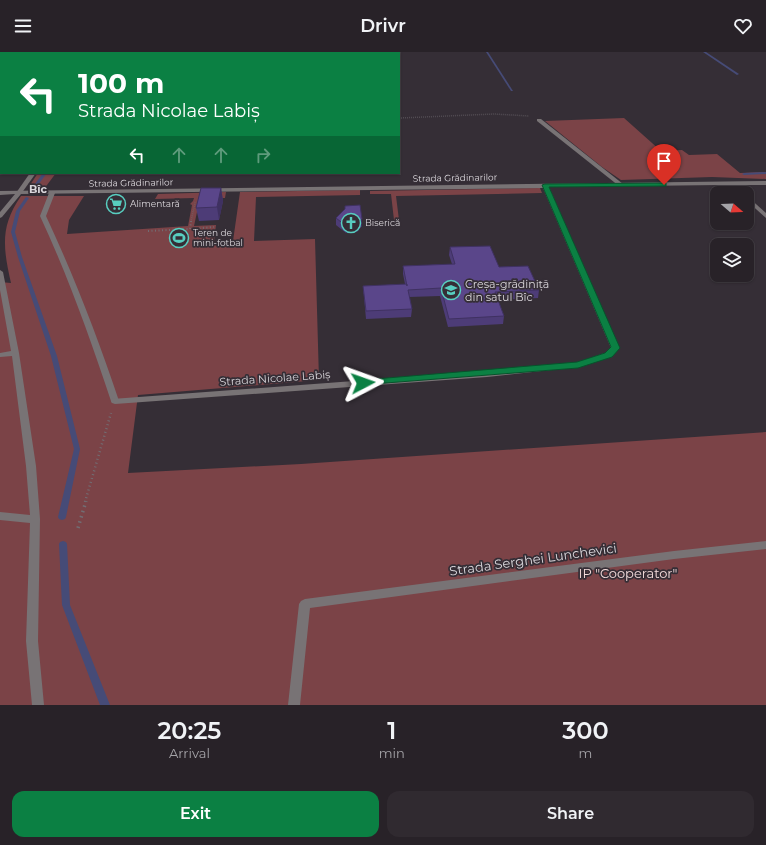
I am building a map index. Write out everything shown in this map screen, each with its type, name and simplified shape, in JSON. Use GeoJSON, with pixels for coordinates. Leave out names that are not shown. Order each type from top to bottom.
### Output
{"type":"FeatureCollection","features":[{"type":"Feature","properties":{"kind":"street"},"geometry":{"type":"LineString","coordinates":[[539,120],[621,185]]}},
{"type":"Feature","properties":{"kind":"street"},"geometry":{"type":"LineString","coordinates":[[0,216],[32,174]]}},
{"type":"Feature","properties":{"kind":"street","name":"Strada Grădinarilor"},"geometry":{"type":"LineString","coordinates":[[0,193],[766,183]]}},
{"type":"Feature","properties":{"kind":"street"},"geometry":{"type":"LineString","coordinates":[[723,184],[727,186]]}},
{"type":"Feature","properties":{"kind":"street","name":"Strada Nicolae Labiș"},"geometry":{"type":"LineString","coordinates":[[115,400],[488,374],[578,365],[608,355],[615,348],[545,185]]}},
{"type":"Feature","properties":{"kind":"street"},"geometry":{"type":"LineString","coordinates":[[52,193],[43,216],[60,252],[87,321],[115,400]]}},
{"type":"Feature","properties":{"kind":"street"},"geometry":{"type":"LineString","coordinates":[[754,205],[766,216]]}},
{"type":"Feature","properties":{"kind":"street"},"geometry":{"type":"LineString","coordinates":[[0,276],[15,353],[31,466],[35,519],[32,641],[38,705]]}},
{"type":"Feature","properties":{"kind":"street"},"geometry":{"type":"LineString","coordinates":[[0,355],[15,353]]}},
{"type":"Feature","properties":{"kind":"street"},"geometry":{"type":"LineString","coordinates":[[0,516],[35,519]]}},
{"type":"Feature","properties":{"kind":"street","name":"Strada Serghei Lunchevici"},"geometry":{"type":"LineString","coordinates":[[294,705],[305,604],[674,555],[766,545]]}},
{"type":"Feature","properties":{"kind":"path"},"geometry":{"type":"LineString","coordinates":[[400,118],[494,114],[530,116],[539,120]]}},
{"type":"Feature","properties":{"kind":"path"},"geometry":{"type":"LineString","coordinates":[[187,191],[196,198],[190,229]]}},
{"type":"Feature","properties":{"kind":"path"},"geometry":{"type":"LineString","coordinates":[[148,231],[214,227]]}},
{"type":"Feature","properties":{"kind":"path"},"geometry":{"type":"LineString","coordinates":[[78,528],[115,400]]}},
{"type":"Feature","properties":{"kind":"green space"},"geometry":{"type":"Polygon","coordinates":[[[624,118],[661,151],[682,150],[689,155],[717,154],[740,173],[766,172],[766,179],[712,177],[621,180],[602,167],[545,121],[624,118]]]}},
{"type":"Feature","properties":{"kind":"green space"},"geometry":{"type":"Polygon","coordinates":[[[37,174],[55,174],[44,189],[30,189],[30,185],[37,174]]]}},
{"type":"Feature","properties":{"kind":"green space"},"geometry":{"type":"Polygon","coordinates":[[[540,188],[542,193],[396,196],[399,220],[394,220],[391,194],[370,194],[370,191],[540,188]]]}},
{"type":"Feature","properties":{"kind":"green space","name":"IP \"Cooperator\""},"geometry":{"type":"Polygon","coordinates":[[[360,190],[360,195],[256,197],[254,241],[315,239],[319,380],[138,395],[128,473],[301,464],[766,432],[766,705],[0,705],[0,282],[11,283],[5,248],[6,227],[9,217],[21,196],[84,196],[69,220],[67,234],[188,226],[192,205],[190,204],[194,198],[155,199],[158,194],[226,192],[225,198],[200,198],[194,226],[216,225],[214,242],[233,241],[240,192],[360,190]]]}},
{"type":"Feature","properties":{"kind":"building"},"geometry":{"type":"Polygon","coordinates":[[[201,188],[221,188],[217,207],[196,208],[201,188]]]}},
{"type":"Feature","properties":{"kind":"building"},"geometry":{"type":"Polygon","coordinates":[[[360,205],[362,219],[357,225],[346,226],[336,218],[345,209],[345,206],[360,205]]]}},
{"type":"Feature","properties":{"kind":"building"},"geometry":{"type":"Polygon","coordinates":[[[490,246],[499,267],[528,266],[539,290],[495,292],[504,316],[449,319],[441,288],[408,290],[412,309],[366,311],[363,286],[407,284],[403,266],[455,264],[450,247],[490,246]]]}},
{"type":"Feature","properties":{"kind":"waterway"},"geometry":{"type":"LineString","coordinates":[[487,52],[512,90]]}},
{"type":"Feature","properties":{"kind":"waterway"},"geometry":{"type":"LineString","coordinates":[[704,52],[738,74]]}},
{"type":"Feature","properties":{"kind":"waterway"},"geometry":{"type":"LineString","coordinates":[[744,174],[766,173]]}},
{"type":"Feature","properties":{"kind":"waterway"},"geometry":{"type":"LineString","coordinates":[[34,188],[44,174]]}},
{"type":"Feature","properties":{"kind":"waterway"},"geometry":{"type":"LineString","coordinates":[[27,198],[18,211],[13,232],[20,257],[54,356],[77,449],[62,517]]}},
{"type":"Feature","properties":{"kind":"waterway"},"geometry":{"type":"LineString","coordinates":[[63,544],[66,605],[105,705]]}},
{"type":"Feature","properties":{"kind":"place","name":"Alimentară"},"geometry":{"type":"Point","coordinates":[116,204]}},
{"type":"Feature","properties":{"kind":"place","name":"Biserică"},"geometry":{"type":"Point","coordinates":[351,223]}},
{"type":"Feature","properties":{"kind":"place","name":"Teren de mini-fotbal"},"geometry":{"type":"Point","coordinates":[179,238]}},
{"type":"Feature","properties":{"kind":"place","name":"Creșa-grădiniță din satul Bîc"},"geometry":{"type":"Point","coordinates":[451,290]}},
{"type":"Feature","properties":{"kind":"district","name":"Bîc"},"geometry":{"type":"Point","coordinates":[38,189]}},
{"type":"Feature","properties":{"kind":"route"},"geometry":{"type":"LineString","coordinates":[[363,383],[488,374],[578,365],[598,360],[608,355],[615,348],[545,185],[664,185]]}}]}
